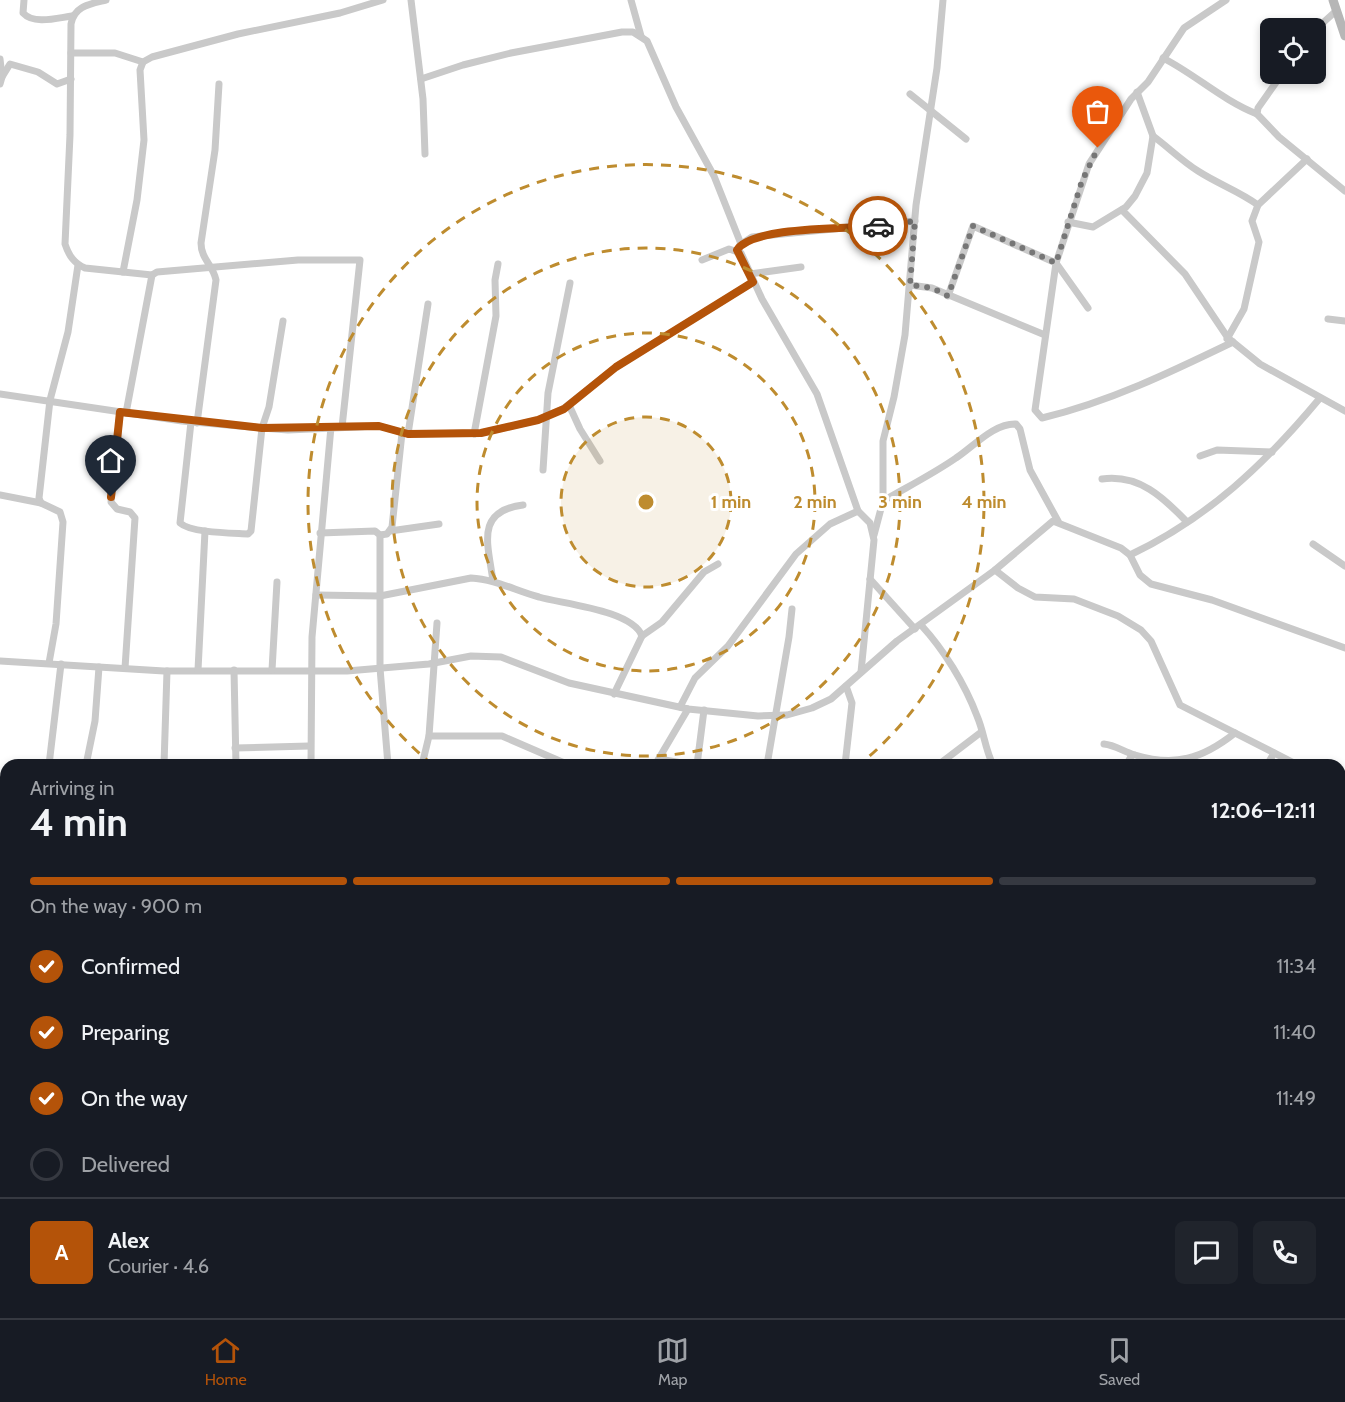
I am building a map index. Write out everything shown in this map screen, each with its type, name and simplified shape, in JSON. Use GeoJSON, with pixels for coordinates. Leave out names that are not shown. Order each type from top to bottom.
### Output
{"type":"FeatureCollection","features":[{"type":"Feature","properties":{"kind":"main road"},"geometry":{"type":"LineString","coordinates":[[1333,0],[1345,36]]}},
{"type":"Feature","properties":{"kind":"street"},"geometry":{"type":"LineString","coordinates":[[24,0],[23,13],[34,20],[72,16]]}},
{"type":"Feature","properties":{"kind":"street"},"geometry":{"type":"LineString","coordinates":[[41,503],[39,498],[50,400],[68,332],[78,265],[65,244],[72,16],[78,8],[106,0]]}},
{"type":"Feature","properties":{"kind":"street"},"geometry":{"type":"LineString","coordinates":[[123,272],[137,200],[144,140],[140,70],[143,62],[152,57],[238,34],[340,13],[383,0]]}},
{"type":"Feature","properties":{"kind":"street"},"geometry":{"type":"LineString","coordinates":[[411,0],[421,79],[425,154]]}},
{"type":"Feature","properties":{"kind":"street"},"geometry":{"type":"LineString","coordinates":[[631,0],[641,36]]}},
{"type":"Feature","properties":{"kind":"street"},"geometry":{"type":"LineString","coordinates":[[861,672],[874,535],[883,501],[884,433],[894,397],[910,285],[915,221],[943,0]]}},
{"type":"Feature","properties":{"kind":"street"},"geometry":{"type":"LineString","coordinates":[[1226,0],[1184,28],[1148,82],[1137,92],[1115,121],[1089,164],[1056,263],[1035,410],[1042,418],[1084,407],[1150,382],[1214,351],[1231,340],[1244,309],[1259,242],[1252,221],[1258,205],[1307,159]]}},
{"type":"Feature","properties":{"kind":"street"},"geometry":{"type":"LineString","coordinates":[[1326,20],[1336,11]]}},
{"type":"Feature","properties":{"kind":"street"},"geometry":{"type":"LineString","coordinates":[[421,79],[501,56],[622,32],[641,36],[647,41],[660,76],[714,176],[753,282],[817,394],[858,511],[870,523],[874,535]]}},
{"type":"Feature","properties":{"kind":"street"},"geometry":{"type":"LineString","coordinates":[[71,53],[115,53],[143,62]]}},
{"type":"Feature","properties":{"kind":"street"},"geometry":{"type":"LineString","coordinates":[[1163,58],[1190,73],[1237,106],[1257,114],[1279,137],[1345,190]]}},
{"type":"Feature","properties":{"kind":"street"},"geometry":{"type":"LineString","coordinates":[[0,59],[1,81]]}},
{"type":"Feature","properties":{"kind":"street"},"geometry":{"type":"LineString","coordinates":[[1,81],[10,64],[38,72],[57,84],[71,79]]}},
{"type":"Feature","properties":{"kind":"street"},"geometry":{"type":"LineString","coordinates":[[219,84],[215,150],[201,243],[201,255],[216,280],[179,518],[185,528],[245,534],[251,531],[262,428],[273,387],[283,321]]}},
{"type":"Feature","properties":{"kind":"street"},"geometry":{"type":"LineString","coordinates":[[1257,114],[1257,108],[1275,84]]}},
{"type":"Feature","properties":{"kind":"street"},"geometry":{"type":"LineString","coordinates":[[1068,222],[1093,227],[1122,210],[1142,185],[1153,149],[1154,136],[1137,92]]}},
{"type":"Feature","properties":{"kind":"street"},"geometry":{"type":"LineString","coordinates":[[910,94],[966,139]]}},
{"type":"Feature","properties":{"kind":"street"},"geometry":{"type":"LineString","coordinates":[[1154,136],[1195,169],[1226,187],[1238,190],[1258,205]]}},
{"type":"Feature","properties":{"kind":"street"},"geometry":{"type":"LineString","coordinates":[[1122,210],[1185,274],[1231,340],[1260,364],[1345,411]]}},
{"type":"Feature","properties":{"kind":"street"},"geometry":{"type":"LineString","coordinates":[[702,260],[739,247],[752,237],[802,230],[915,221]]}},
{"type":"Feature","properties":{"kind":"street"},"geometry":{"type":"LineString","coordinates":[[948,296],[973,226],[1056,263],[1088,308]]}},
{"type":"Feature","properties":{"kind":"street"},"geometry":{"type":"LineString","coordinates":[[78,265],[152,275],[157,272],[298,260],[360,260],[342,427]]}},
{"type":"Feature","properties":{"kind":"street"},"geometry":{"type":"LineString","coordinates":[[474,434],[496,316],[495,280],[498,264]]}},
{"type":"Feature","properties":{"kind":"street"},"geometry":{"type":"LineString","coordinates":[[750,274],[801,267]]}},
{"type":"Feature","properties":{"kind":"street"},"geometry":{"type":"LineString","coordinates":[[125,668],[135,518],[130,512],[117,509],[111,502],[123,412],[152,275]]}},
{"type":"Feature","properties":{"kind":"street"},"geometry":{"type":"LineString","coordinates":[[0,394],[194,422],[262,428],[379,426],[405,433],[474,434],[548,416],[569,405],[588,387],[616,367],[753,282]]}},
{"type":"Feature","properties":{"kind":"street"},"geometry":{"type":"LineString","coordinates":[[543,470],[548,393],[570,283]]}},
{"type":"Feature","properties":{"kind":"street"},"geometry":{"type":"LineString","coordinates":[[910,285],[932,288],[1045,335]]}},
{"type":"Feature","properties":{"kind":"street"},"geometry":{"type":"LineString","coordinates":[[390,531],[428,304]]}},
{"type":"Feature","properties":{"kind":"street"},"geometry":{"type":"LineString","coordinates":[[1328,319],[1345,321]]}},
{"type":"Feature","properties":{"kind":"street"},"geometry":{"type":"LineString","coordinates":[[1130,555],[1187,522],[1234,490],[1272,452],[1320,398]]}},
{"type":"Feature","properties":{"kind":"street"},"geometry":{"type":"LineString","coordinates":[[569,405],[580,429],[600,461]]}},
{"type":"Feature","properties":{"kind":"street"},"geometry":{"type":"LineString","coordinates":[[883,501],[956,458],[994,431],[1010,424],[1016,424],[1020,429],[1030,470],[1058,521],[1079,533],[1121,548],[1130,555],[1140,575],[1151,584],[1212,600],[1345,648]]}},
{"type":"Feature","properties":{"kind":"street"},"geometry":{"type":"LineString","coordinates":[[310,759],[309,746],[316,595],[331,428]]}},
{"type":"Feature","properties":{"kind":"street"},"geometry":{"type":"LineString","coordinates":[[1200,456],[1216,450],[1272,452]]}},
{"type":"Feature","properties":{"kind":"street"},"geometry":{"type":"LineString","coordinates":[[1102,478],[1115,477],[1140,483],[1162,496],[1187,522]]}},
{"type":"Feature","properties":{"kind":"street"},"geometry":{"type":"LineString","coordinates":[[0,495],[41,503],[60,512],[63,522],[56,624],[49,663]]}},
{"type":"Feature","properties":{"kind":"street"},"geometry":{"type":"LineString","coordinates":[[493,581],[487,536],[490,522],[493,516],[508,507],[524,505]]}},
{"type":"Feature","properties":{"kind":"street"},"geometry":{"type":"LineString","coordinates":[[658,759],[684,708],[695,678],[728,646],[796,554],[830,524],[858,511]]}},
{"type":"Feature","properties":{"kind":"street"},"geometry":{"type":"LineString","coordinates":[[0,661],[167,670],[312,671],[433,663],[471,656],[501,657],[569,683],[614,694],[684,708],[774,715],[812,708],[831,699],[861,672],[995,570],[1053,521],[1058,521]]}},
{"type":"Feature","properties":{"kind":"street"},"geometry":{"type":"LineString","coordinates":[[380,535],[390,531],[439,524]]}},
{"type":"Feature","properties":{"kind":"street"},"geometry":{"type":"LineString","coordinates":[[198,670],[205,531]]}},
{"type":"Feature","properties":{"kind":"street"},"geometry":{"type":"LineString","coordinates":[[320,533],[375,531],[380,535]]}},
{"type":"Feature","properties":{"kind":"street"},"geometry":{"type":"LineString","coordinates":[[380,535],[380,668],[388,759]]}},
{"type":"Feature","properties":{"kind":"street"},"geometry":{"type":"LineString","coordinates":[[1313,544],[1345,566]]}},
{"type":"Feature","properties":{"kind":"street"},"geometry":{"type":"LineString","coordinates":[[614,694],[642,636],[662,622],[704,572],[718,564]]}},
{"type":"Feature","properties":{"kind":"street"},"geometry":{"type":"LineString","coordinates":[[995,570],[1035,597],[1074,599],[1118,616],[1141,630],[1155,649],[1180,705],[1286,759]]}},
{"type":"Feature","properties":{"kind":"street"},"geometry":{"type":"LineString","coordinates":[[316,595],[380,596],[471,578],[493,581],[537,597],[611,615],[638,629],[642,636]]}},
{"type":"Feature","properties":{"kind":"street"},"geometry":{"type":"LineString","coordinates":[[870,579],[936,643],[953,669],[978,718],[980,733],[991,759]]}},
{"type":"Feature","properties":{"kind":"street"},"geometry":{"type":"LineString","coordinates":[[272,670],[277,582]]}},
{"type":"Feature","properties":{"kind":"street"},"geometry":{"type":"LineString","coordinates":[[768,759],[792,609]]}},
{"type":"Feature","properties":{"kind":"street"},"geometry":{"type":"LineString","coordinates":[[423,759],[429,736],[437,623]]}},
{"type":"Feature","properties":{"kind":"street"},"geometry":{"type":"LineString","coordinates":[[50,759],[61,664]]}},
{"type":"Feature","properties":{"kind":"street"},"geometry":{"type":"LineString","coordinates":[[87,759],[95,721],[99,667]]}},
{"type":"Feature","properties":{"kind":"street"},"geometry":{"type":"LineString","coordinates":[[164,759],[167,670]]}},
{"type":"Feature","properties":{"kind":"street"},"geometry":{"type":"LineString","coordinates":[[234,670],[236,759]]}},
{"type":"Feature","properties":{"kind":"street"},"geometry":{"type":"LineString","coordinates":[[846,686],[852,703],[846,759]]}},
{"type":"Feature","properties":{"kind":"street"},"geometry":{"type":"LineString","coordinates":[[696,759],[704,710]]}},
{"type":"Feature","properties":{"kind":"street"},"geometry":{"type":"LineString","coordinates":[[946,759],[980,733]]}},
{"type":"Feature","properties":{"kind":"street"},"geometry":{"type":"LineString","coordinates":[[1186,759],[1213,750],[1235,733]]}},
{"type":"Feature","properties":{"kind":"street"},"geometry":{"type":"LineString","coordinates":[[429,736],[502,736],[555,759]]}},
{"type":"Feature","properties":{"kind":"street"},"geometry":{"type":"LineString","coordinates":[[1104,744],[1132,755],[1153,759]]}},
{"type":"Feature","properties":{"kind":"street"},"geometry":{"type":"LineString","coordinates":[[235,748],[309,746]]}},
{"type":"Feature","properties":{"kind":"street"},"geometry":{"type":"LineString","coordinates":[[1270,759],[1274,753]]}},
{"type":"Feature","properties":{"kind":"street"},"geometry":{"type":"LineString","coordinates":[[1130,759],[1132,755]]}},
{"type":"Feature","properties":{"kind":"way so far"},"geometry":{"type":"LineString","coordinates":[[878,226],[915,221],[910,285],[932,288],[948,296],[954,273],[973,226],[1056,263],[1072,208],[1089,164],[1098,148]]}},
{"type":"Feature","properties":{"kind":"route"},"geometry":{"type":"LineString","coordinates":[[111,497],[120,412],[182,421],[288,430],[379,426],[408,434],[433,435],[481,433],[538,420],[564,409],[598,379],[753,282],[741,253],[737,250],[744,241],[752,237],[802,230],[878,226]]}}]}
